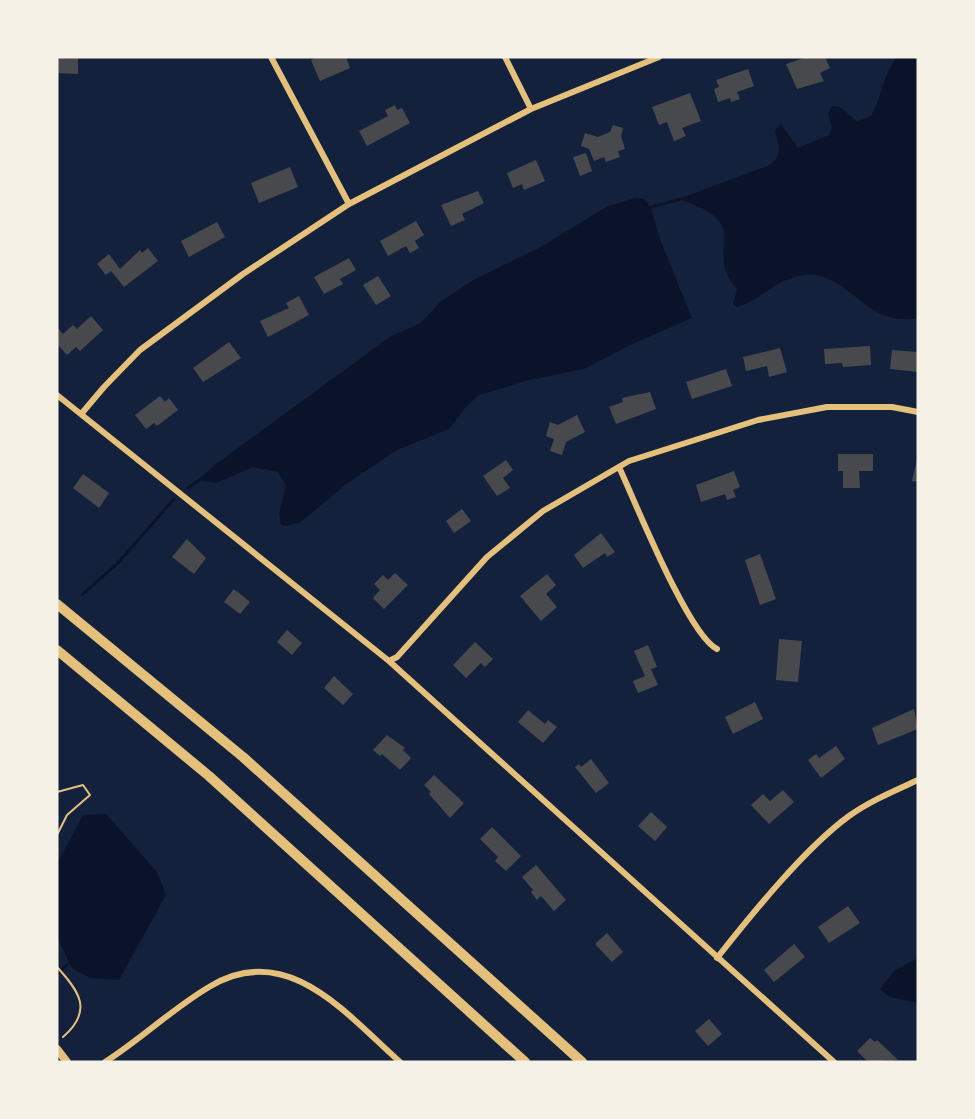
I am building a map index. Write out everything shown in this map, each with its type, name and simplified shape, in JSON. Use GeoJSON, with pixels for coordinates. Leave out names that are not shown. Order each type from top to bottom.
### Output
{"type":"FeatureCollection","features":[{"type":"Feature","properties":{"kind":"highway"},"geometry":{"type":"LineString","coordinates":[[57,604],[243,758],[582,1062]]}},
{"type":"Feature","properties":{"kind":"highway"},"geometry":{"type":"LineString","coordinates":[[57,650],[209,776],[525,1062]]}},
{"type":"Feature","properties":{"kind":"street"},"geometry":{"type":"LineString","coordinates":[[271,57],[349,204]]}},
{"type":"Feature","properties":{"kind":"street"},"geometry":{"type":"LineString","coordinates":[[505,57],[531,109]]}},
{"type":"Feature","properties":{"kind":"street"},"geometry":{"type":"LineString","coordinates":[[82,413],[140,350],[243,274],[349,204],[531,109],[658,57]]}},
{"type":"Feature","properties":{"kind":"street"},"geometry":{"type":"LineString","coordinates":[[57,395],[388,662],[834,1062]]}},
{"type":"Feature","properties":{"kind":"street"},"geometry":{"type":"LineString","coordinates":[[388,662],[397,657],[487,557],[543,511],[629,461],[758,420],[827,407],[892,407],[918,412]]}},
{"type":"Feature","properties":{"kind":"street"},"geometry":{"type":"LineString","coordinates":[[619,467],[684,606],[709,645],[717,648]]}},
{"type":"Feature","properties":{"kind":"street"},"geometry":{"type":"LineString","coordinates":[[717,958],[789,874],[828,834],[863,807],[918,780]]}},
{"type":"Feature","properties":{"kind":"street"},"geometry":{"type":"LineString","coordinates":[[105,1062],[207,987],[237,975],[263,972],[291,976],[320,992],[400,1062]]}},
{"type":"Feature","properties":{"kind":"street"},"geometry":{"type":"LineString","coordinates":[[57,1049],[67,1062]]}},
{"type":"Feature","properties":{"kind":"path"},"geometry":{"type":"LineString","coordinates":[[57,792],[83,785],[90,795],[67,815],[57,835]]}},
{"type":"Feature","properties":{"kind":"path"},"geometry":{"type":"LineString","coordinates":[[57,967],[77,993],[81,1011],[75,1027],[63,1037]]}},
{"type":"Feature","properties":{"kind":"water"},"geometry":{"type":"Polygon","coordinates":[[[897,57],[918,57],[918,319],[898,319],[886,316],[866,305],[836,283],[815,275],[803,275],[786,280],[737,307],[733,304],[737,289],[727,275],[724,262],[723,228],[717,218],[703,208],[678,199],[770,165],[779,153],[775,130],[781,124],[798,148],[829,135],[832,127],[828,114],[832,106],[840,107],[857,121],[871,116],[888,72],[897,57]]]}},
{"type":"Feature","properties":{"kind":"water"},"geometry":{"type":"Polygon","coordinates":[[[635,198],[644,199],[651,208],[660,239],[692,318],[630,345],[584,369],[529,380],[479,395],[466,407],[449,429],[397,450],[345,485],[301,522],[281,525],[279,514],[286,486],[278,472],[253,467],[216,483],[198,480],[216,464],[391,336],[421,323],[440,302],[475,279],[537,249],[608,206],[635,198]]]}},
{"type":"Feature","properties":{"kind":"water"},"geometry":{"type":"Polygon","coordinates":[[[106,814],[157,872],[166,895],[119,980],[90,978],[72,968],[57,937],[57,864],[83,815],[106,814]]]}},
{"type":"Feature","properties":{"kind":"water"},"geometry":{"type":"Polygon","coordinates":[[[918,958],[918,1003],[889,997],[880,989],[895,970],[918,958]]]}},
{"type":"Feature","properties":{"kind":"building"},"geometry":{"type":"Polygon","coordinates":[[[57,57],[78,58],[78,74],[57,73],[57,57]]]}},
{"type":"Feature","properties":{"kind":"building"},"geometry":{"type":"Polygon","coordinates":[[[318,57],[346,57],[350,68],[320,81],[311,60],[318,57]]]}},
{"type":"Feature","properties":{"kind":"building"},"geometry":{"type":"Polygon","coordinates":[[[807,57],[825,57],[830,68],[820,73],[824,81],[797,89],[786,64],[807,57]]]}},
{"type":"Feature","properties":{"kind":"building"},"geometry":{"type":"Polygon","coordinates":[[[748,69],[754,86],[737,92],[740,99],[731,102],[730,98],[718,102],[714,89],[719,87],[716,80],[748,69]]]}},
{"type":"Feature","properties":{"kind":"building"},"geometry":{"type":"Polygon","coordinates":[[[690,93],[701,121],[682,128],[686,136],[674,141],[667,122],[659,125],[652,107],[690,93]]]}},
{"type":"Feature","properties":{"kind":"building"},"geometry":{"type":"Polygon","coordinates":[[[395,105],[397,110],[402,108],[410,123],[367,146],[359,131],[388,116],[385,110],[395,105]]]}},
{"type":"Feature","properties":{"kind":"building"},"geometry":{"type":"Polygon","coordinates":[[[613,125],[623,128],[621,136],[625,149],[618,151],[620,157],[606,162],[604,157],[594,161],[589,149],[581,146],[585,133],[598,137],[610,132],[613,125]]]}},
{"type":"Feature","properties":{"kind":"building"},"geometry":{"type":"Polygon","coordinates":[[[586,153],[592,171],[580,176],[573,157],[586,153]]]}},
{"type":"Feature","properties":{"kind":"building"},"geometry":{"type":"Polygon","coordinates":[[[536,160],[545,181],[524,190],[522,184],[513,188],[507,173],[536,160]]]}},
{"type":"Feature","properties":{"kind":"building"},"geometry":{"type":"Polygon","coordinates":[[[290,167],[298,187],[259,203],[251,183],[290,167]]]}},
{"type":"Feature","properties":{"kind":"building"},"geometry":{"type":"Polygon","coordinates":[[[478,191],[484,203],[462,214],[465,220],[451,226],[441,205],[478,191]]]}},
{"type":"Feature","properties":{"kind":"building"},"geometry":{"type":"Polygon","coordinates":[[[416,221],[424,235],[415,241],[419,248],[410,253],[406,246],[388,256],[380,241],[416,221]]]}},
{"type":"Feature","properties":{"kind":"building"},"geometry":{"type":"Polygon","coordinates":[[[217,222],[225,237],[189,257],[181,241],[217,222]]]}},
{"type":"Feature","properties":{"kind":"building"},"geometry":{"type":"Polygon","coordinates":[[[148,248],[158,261],[124,287],[111,271],[106,275],[97,264],[109,254],[120,269],[140,250],[142,253],[148,248]]]}},
{"type":"Feature","properties":{"kind":"building"},"geometry":{"type":"Polygon","coordinates":[[[349,258],[356,270],[340,279],[343,284],[324,294],[314,277],[349,258]]]}},
{"type":"Feature","properties":{"kind":"building"},"geometry":{"type":"Polygon","coordinates":[[[378,276],[391,296],[376,305],[363,285],[378,276]]]}},
{"type":"Feature","properties":{"kind":"building"},"geometry":{"type":"Polygon","coordinates":[[[299,296],[309,315],[268,337],[260,321],[289,308],[286,303],[299,296]]]}},
{"type":"Feature","properties":{"kind":"building"},"geometry":{"type":"Polygon","coordinates":[[[91,316],[103,330],[80,351],[76,347],[67,355],[57,344],[57,327],[63,334],[73,325],[77,329],[91,316]]]}},
{"type":"Feature","properties":{"kind":"building"},"geometry":{"type":"Polygon","coordinates":[[[229,342],[241,358],[203,382],[193,368],[229,342]]]}},
{"type":"Feature","properties":{"kind":"building"},"geometry":{"type":"Polygon","coordinates":[[[870,346],[871,365],[843,367],[842,363],[825,364],[824,349],[870,346]]]}},
{"type":"Feature","properties":{"kind":"building"},"geometry":{"type":"Polygon","coordinates":[[[780,348],[787,372],[769,377],[767,366],[746,371],[743,357],[780,348]]]}},
{"type":"Feature","properties":{"kind":"building"},"geometry":{"type":"Polygon","coordinates":[[[892,350],[918,352],[918,372],[890,369],[892,350]]]}},
{"type":"Feature","properties":{"kind":"building"},"geometry":{"type":"Polygon","coordinates":[[[726,369],[732,386],[692,399],[686,382],[726,369]]]}},
{"type":"Feature","properties":{"kind":"building"},"geometry":{"type":"Polygon","coordinates":[[[650,392],[656,409],[616,424],[609,407],[623,402],[622,398],[650,392]]]}},
{"type":"Feature","properties":{"kind":"building"},"geometry":{"type":"Polygon","coordinates":[[[160,396],[165,402],[169,398],[178,410],[157,426],[154,423],[146,429],[135,415],[160,396]]]}},
{"type":"Feature","properties":{"kind":"building"},"geometry":{"type":"Polygon","coordinates":[[[577,415],[585,432],[566,442],[562,455],[550,451],[554,439],[546,436],[550,422],[558,425],[577,415]]]}},
{"type":"Feature","properties":{"kind":"building"},"geometry":{"type":"Polygon","coordinates":[[[838,454],[873,454],[873,471],[859,471],[860,488],[843,488],[843,471],[838,471],[838,454]]]}},
{"type":"Feature","properties":{"kind":"building"},"geometry":{"type":"Polygon","coordinates":[[[918,459],[918,482],[912,481],[918,459]]]}},
{"type":"Feature","properties":{"kind":"building"},"geometry":{"type":"Polygon","coordinates":[[[506,460],[513,470],[503,478],[510,488],[497,496],[483,476],[506,460]]]}},
{"type":"Feature","properties":{"kind":"building"},"geometry":{"type":"Polygon","coordinates":[[[734,471],[740,487],[733,490],[736,497],[727,500],[725,494],[701,502],[696,485],[734,471]]]}},
{"type":"Feature","properties":{"kind":"building"},"geometry":{"type":"Polygon","coordinates":[[[83,474],[109,493],[99,508],[73,488],[83,474]]]}},
{"type":"Feature","properties":{"kind":"building"},"geometry":{"type":"Polygon","coordinates":[[[462,509],[471,521],[454,533],[446,521],[462,509]]]}},
{"type":"Feature","properties":{"kind":"building"},"geometry":{"type":"Polygon","coordinates":[[[601,533],[615,552],[607,557],[605,553],[583,568],[574,555],[601,533]]]}},
{"type":"Feature","properties":{"kind":"building"},"geometry":{"type":"Polygon","coordinates":[[[187,539],[206,558],[194,574],[172,557],[187,539]]]}},
{"type":"Feature","properties":{"kind":"building"},"geometry":{"type":"Polygon","coordinates":[[[760,554],[776,599],[760,605],[745,560],[760,554]]]}},
{"type":"Feature","properties":{"kind":"building"},"geometry":{"type":"Polygon","coordinates":[[[395,573],[408,585],[384,609],[373,598],[380,590],[374,584],[383,575],[388,580],[395,573]]]}},
{"type":"Feature","properties":{"kind":"building"},"geometry":{"type":"Polygon","coordinates":[[[547,574],[556,585],[546,594],[557,607],[541,621],[520,596],[547,574]]]}},
{"type":"Feature","properties":{"kind":"building"},"geometry":{"type":"Polygon","coordinates":[[[234,589],[250,602],[240,614],[224,602],[234,589]]]}},
{"type":"Feature","properties":{"kind":"building"},"geometry":{"type":"Polygon","coordinates":[[[287,630],[302,643],[292,655],[277,642],[287,630]]]}},
{"type":"Feature","properties":{"kind":"building"},"geometry":{"type":"Polygon","coordinates":[[[779,639],[802,641],[798,682],[776,680],[779,639]]]}},
{"type":"Feature","properties":{"kind":"building"},"geometry":{"type":"Polygon","coordinates":[[[475,642],[493,659],[485,667],[481,663],[466,678],[453,665],[475,642]]]}},
{"type":"Feature","properties":{"kind":"building"},"geometry":{"type":"Polygon","coordinates":[[[648,645],[657,667],[651,669],[658,685],[638,693],[633,681],[645,676],[634,651],[648,645]]]}},
{"type":"Feature","properties":{"kind":"building"},"geometry":{"type":"Polygon","coordinates":[[[334,676],[353,694],[343,705],[324,688],[334,676]]]}},
{"type":"Feature","properties":{"kind":"building"},"geometry":{"type":"Polygon","coordinates":[[[755,702],[763,719],[733,734],[725,717],[755,702]]]}},
{"type":"Feature","properties":{"kind":"building"},"geometry":{"type":"Polygon","coordinates":[[[914,709],[918,729],[878,745],[872,728],[914,709]]]}},
{"type":"Feature","properties":{"kind":"building"},"geometry":{"type":"Polygon","coordinates":[[[528,710],[545,724],[548,720],[557,727],[543,743],[518,722],[528,710]]]}},
{"type":"Feature","properties":{"kind":"building"},"geometry":{"type":"Polygon","coordinates":[[[387,735],[405,748],[403,750],[411,758],[400,770],[382,754],[380,756],[373,750],[387,735]]]}},
{"type":"Feature","properties":{"kind":"building"},"geometry":{"type":"Polygon","coordinates":[[[836,746],[845,759],[821,778],[808,760],[816,754],[819,758],[836,746]]]}},
{"type":"Feature","properties":{"kind":"building"},"geometry":{"type":"Polygon","coordinates":[[[591,759],[609,783],[596,793],[575,767],[579,764],[581,767],[591,759]]]}},
{"type":"Feature","properties":{"kind":"building"},"geometry":{"type":"Polygon","coordinates":[[[434,775],[464,803],[450,818],[424,785],[434,775]]]}},
{"type":"Feature","properties":{"kind":"building"},"geometry":{"type":"Polygon","coordinates":[[[783,790],[794,802],[769,824],[751,805],[763,794],[770,801],[783,790]]]}},
{"type":"Feature","properties":{"kind":"building"},"geometry":{"type":"Polygon","coordinates":[[[651,812],[667,827],[655,841],[638,826],[651,812]]]}},
{"type":"Feature","properties":{"kind":"building"},"geometry":{"type":"Polygon","coordinates":[[[492,827],[521,856],[506,871],[495,861],[498,857],[480,839],[492,827]]]}},
{"type":"Feature","properties":{"kind":"building"},"geometry":{"type":"Polygon","coordinates":[[[536,865],[566,900],[554,911],[541,896],[537,900],[531,892],[533,890],[522,877],[536,865]]]}},
{"type":"Feature","properties":{"kind":"building"},"geometry":{"type":"Polygon","coordinates":[[[848,906],[860,923],[829,943],[818,927],[848,906]]]}},
{"type":"Feature","properties":{"kind":"building"},"geometry":{"type":"Polygon","coordinates":[[[607,933],[623,952],[612,962],[595,944],[607,933]]]}},
{"type":"Feature","properties":{"kind":"building"},"geometry":{"type":"Polygon","coordinates":[[[794,944],[805,957],[774,982],[764,970],[794,944]]]}},
{"type":"Feature","properties":{"kind":"building"},"geometry":{"type":"Polygon","coordinates":[[[709,1019],[722,1034],[708,1046],[695,1031],[709,1019]]]}},
{"type":"Feature","properties":{"kind":"building"},"geometry":{"type":"Polygon","coordinates":[[[870,1038],[875,1042],[877,1040],[898,1060],[868,1062],[857,1051],[870,1038]]]}},
{"type":"Feature","properties":{"kind":"waterway"},"geometry":{"type":"LineString","coordinates":[[649,208],[680,199]]}},
{"type":"Feature","properties":{"kind":"waterway"},"geometry":{"type":"LineString","coordinates":[[188,488],[201,479]]}},
{"type":"Feature","properties":{"kind":"waterway"},"geometry":{"type":"LineString","coordinates":[[83,594],[118,563],[174,499]]}},
{"type":"Feature","properties":{"kind":"waterway"},"geometry":{"type":"LineString","coordinates":[[57,974],[70,962]]}}]}
